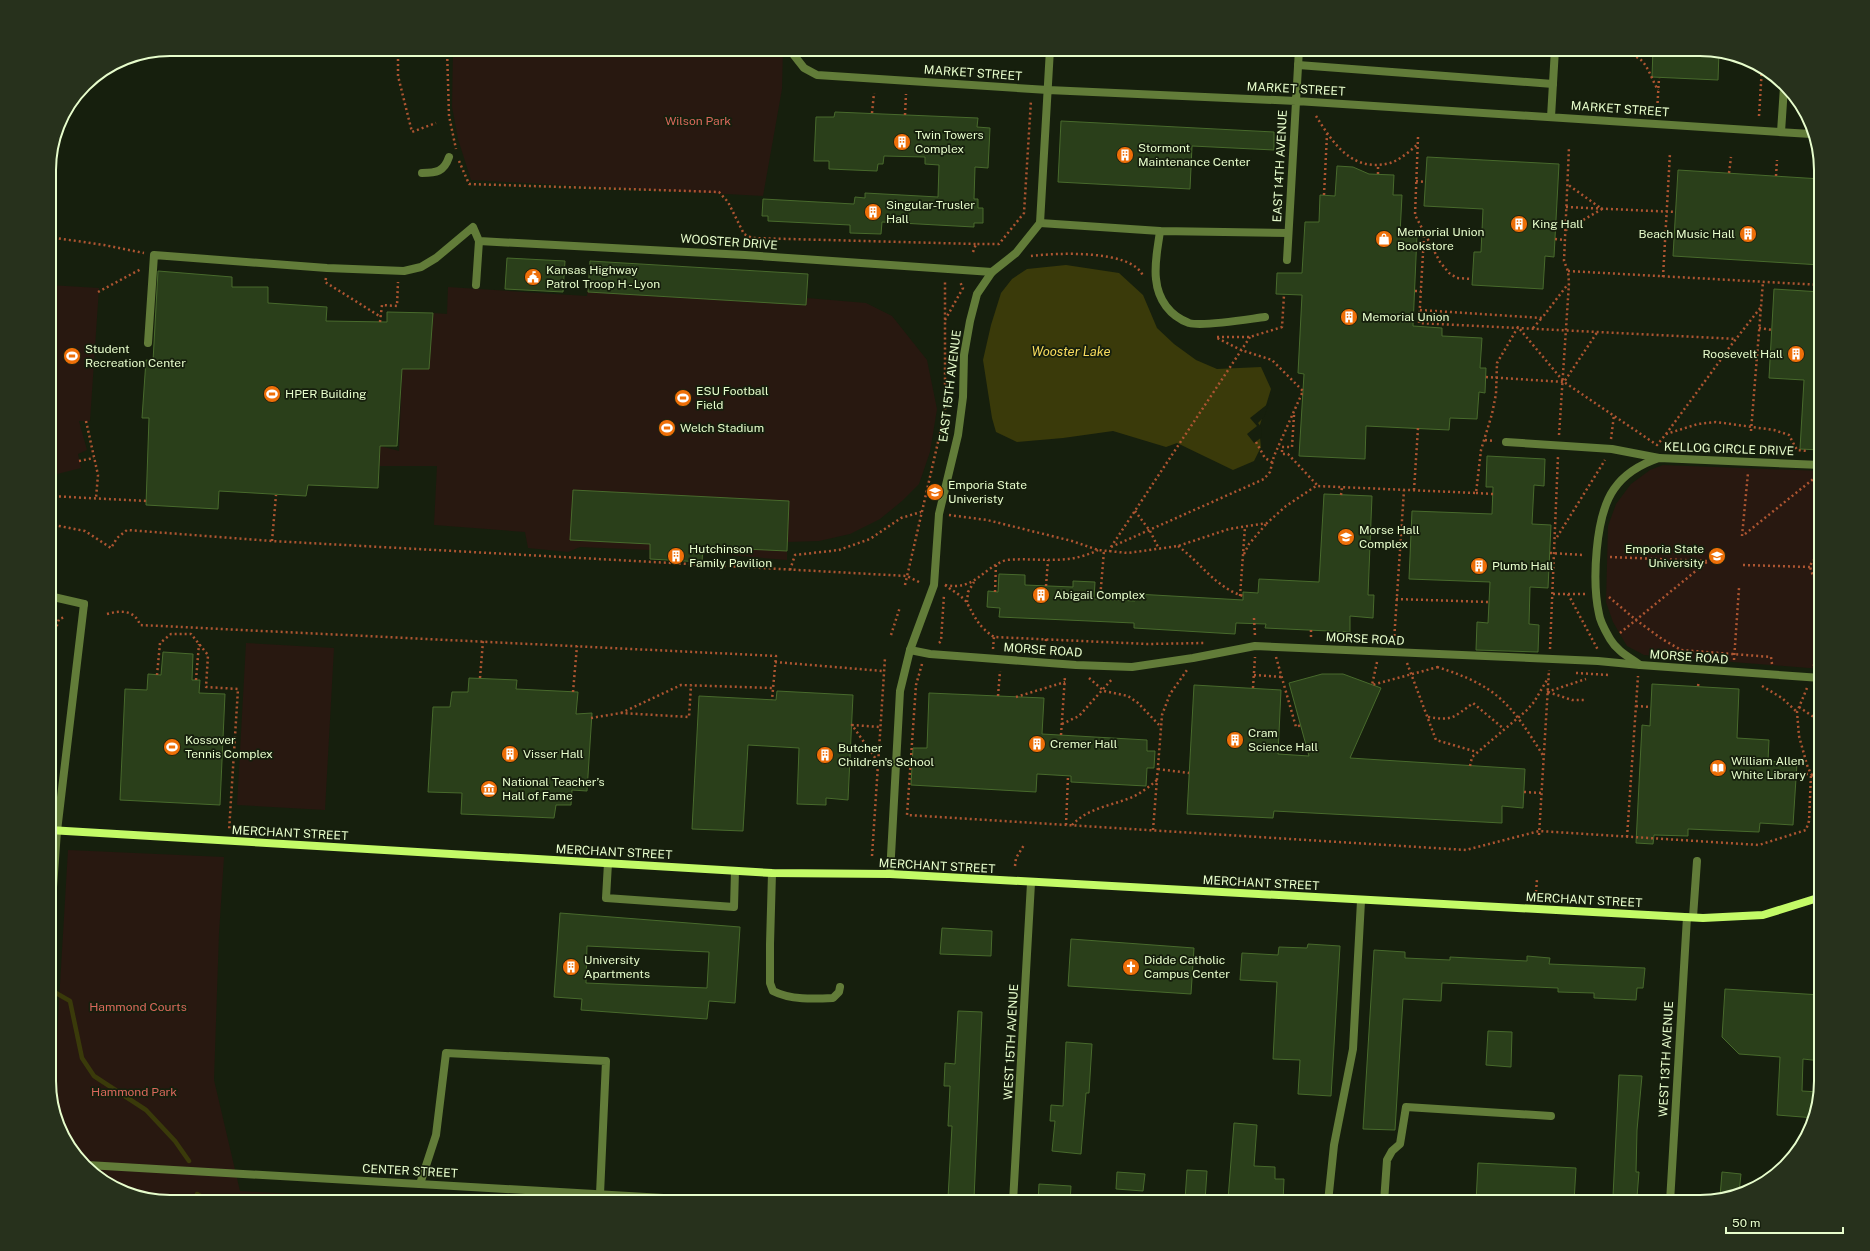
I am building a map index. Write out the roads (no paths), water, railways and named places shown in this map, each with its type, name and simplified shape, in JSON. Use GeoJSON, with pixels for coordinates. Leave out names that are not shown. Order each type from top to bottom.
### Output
{"type":"FeatureCollection","features":[{"type":"Feature","properties":{"kind":"main road","name":"MERCHANT STREET"},"geometry":{"type":"LineString","coordinates":[[56,831],[772,873],[890,874],[1361,901],[1690,917],[1763,915],[1814,898]]}},
{"type":"Feature","properties":{"kind":"street","name":"MARKET STREET"},"geometry":{"type":"LineString","coordinates":[[795,56],[804,68],[817,75],[1048,90],[1296,101],[1808,134]]}},
{"type":"Feature","properties":{"kind":"street"},"geometry":{"type":"LineString","coordinates":[[1050,56],[1040,223],[1160,231],[1288,233]]}},
{"type":"Feature","properties":{"kind":"street","name":"EAST 14TH AVENUE"},"geometry":{"type":"LineString","coordinates":[[1287,260],[1299,56]]}},
{"type":"Feature","properties":{"kind":"street"},"geometry":{"type":"LineString","coordinates":[[1551,117],[1555,56]]}},
{"type":"Feature","properties":{"kind":"street"},"geometry":{"type":"LineString","coordinates":[[1298,65],[1553,84]]}},
{"type":"Feature","properties":{"kind":"street"},"geometry":{"type":"LineString","coordinates":[[1781,132],[1784,93]]}},
{"type":"Feature","properties":{"kind":"street"},"geometry":{"type":"LineString","coordinates":[[422,173],[436,173],[446,165],[449,157]]}},
{"type":"Feature","properties":{"kind":"street","name":"EAST 15TH AVENUE"},"geometry":{"type":"LineString","coordinates":[[890,874],[900,691],[910,650],[934,585],[938,514],[958,435],[963,397],[964,355],[970,321],[977,294],[992,272],[1016,253],[1040,223]]}},
{"type":"Feature","properties":{"kind":"street"},"geometry":{"type":"LineString","coordinates":[[148,343],[154,259],[399,272],[421,267],[436,258],[473,227],[478,241],[476,285]]}},
{"type":"Feature","properties":{"kind":"street"},"geometry":{"type":"LineString","coordinates":[[1160,231],[1156,280],[1159,294],[1167,310],[1190,323],[1219,323],[1265,317]]}},
{"type":"Feature","properties":{"kind":"street","name":"WOOSTER DRIVE"},"geometry":{"type":"LineString","coordinates":[[478,241],[745,255],[992,272]]}},
{"type":"Feature","properties":{"kind":"street"},"geometry":{"type":"LineString","coordinates":[[1506,442],[1612,450],[1658,458]]}},
{"type":"Feature","properties":{"kind":"street","name":"KELLOG CIRCLE DRIVE"},"geometry":{"type":"LineString","coordinates":[[1640,665],[1619,650],[1610,639],[1599,616],[1596,594],[1600,520],[1605,505],[1614,489],[1625,477],[1637,468],[1658,458],[1814,465]]}},
{"type":"Feature","properties":{"kind":"street"},"geometry":{"type":"LineString","coordinates":[[56,598],[84,604],[56,809]]}},
{"type":"Feature","properties":{"kind":"street","name":"MORSE ROAD"},"geometry":{"type":"LineString","coordinates":[[910,650],[930,654],[1076,665],[1132,666],[1193,658],[1255,646],[1598,661],[1771,675],[1814,680]]}},
{"type":"Feature","properties":{"kind":"street","name":"WEST 13TH AVENUE"},"geometry":{"type":"LineString","coordinates":[[1670,1195],[1690,917],[1697,861]]}},
{"type":"Feature","properties":{"kind":"street"},"geometry":{"type":"LineString","coordinates":[[608,863],[606,898],[734,907],[735,871]]}},
{"type":"Feature","properties":{"kind":"street"},"geometry":{"type":"LineString","coordinates":[[772,873],[770,936],[770,983],[772,991],[778,994],[811,999],[833,998],[839,992],[840,987]]}},
{"type":"Feature","properties":{"kind":"street","name":"WEST 15TH AVENUE"},"geometry":{"type":"LineString","coordinates":[[1013,1195],[1031,882]]}},
{"type":"Feature","properties":{"kind":"street"},"geometry":{"type":"LineString","coordinates":[[1329,1195],[1334,1145],[1353,1049],[1361,901]]}},
{"type":"Feature","properties":{"kind":"street"},"geometry":{"type":"LineString","coordinates":[[420,1184],[436,1135],[446,1053],[606,1061],[600,1194]]}},
{"type":"Feature","properties":{"kind":"street"},"geometry":{"type":"LineString","coordinates":[[1384,1195],[1387,1160],[1392,1151],[1400,1144],[1406,1107],[1550,1116]]}},
{"type":"Feature","properties":{"kind":"street","name":"CENTER STREET"},"geometry":{"type":"LineString","coordinates":[[93,1165],[617,1195]]}},
{"type":"Feature","properties":{"kind":"water","name":"Wooster Lake"},"geometry":{"type":"Polygon","coordinates":[[[1066,265],[1119,273],[1143,295],[1157,328],[1174,344],[1196,360],[1217,369],[1261,367],[1271,389],[1259,428],[1261,447],[1254,461],[1233,470],[1177,443],[1166,447],[1113,431],[1063,438],[1017,442],[996,432],[992,418],[983,360],[991,325],[1001,293],[1012,279],[1027,269],[1066,265]]]}},
{"type":"Feature","properties":{"kind":"waterway"},"geometry":{"type":"LineString","coordinates":[[56,993],[70,1001],[82,1058],[94,1076],[146,1110],[175,1141],[189,1161]]}},
{"type":"Feature","properties":{"kind":"place","name":"Twin Towers Complex"},"geometry":{"type":"Point","coordinates":[902,142]}},
{"type":"Feature","properties":{"kind":"place","name":"Stormont Maintenance Center"},"geometry":{"type":"Point","coordinates":[1125,155]}},
{"type":"Feature","properties":{"kind":"place","name":"Singular-Trusler Hall"},"geometry":{"type":"Point","coordinates":[873,212]}},
{"type":"Feature","properties":{"kind":"place","name":"King Hall"},"geometry":{"type":"Point","coordinates":[1519,224]}},
{"type":"Feature","properties":{"kind":"place","name":"Beach Music Hall"},"geometry":{"type":"Point","coordinates":[1748,234]}},
{"type":"Feature","properties":{"kind":"place","name":"Memorial Union Bookstore"},"geometry":{"type":"Point","coordinates":[1384,239]}},
{"type":"Feature","properties":{"kind":"place","name":"Kansas Highway Patrol Troop H - Lyon"},"geometry":{"type":"Point","coordinates":[533,277]}},
{"type":"Feature","properties":{"kind":"place","name":"Memorial Union"},"geometry":{"type":"Point","coordinates":[1349,317]}},
{"type":"Feature","properties":{"kind":"place","name":"Roosevelt Hall"},"geometry":{"type":"Point","coordinates":[1796,354]}},
{"type":"Feature","properties":{"kind":"place","name":"Student Recreation Center"},"geometry":{"type":"Point","coordinates":[72,356]}},
{"type":"Feature","properties":{"kind":"place","name":"HPER Building"},"geometry":{"type":"Point","coordinates":[272,394]}},
{"type":"Feature","properties":{"kind":"place","name":"ESU Football Field"},"geometry":{"type":"Point","coordinates":[683,398]}},
{"type":"Feature","properties":{"kind":"place","name":"Welch Stadium"},"geometry":{"type":"Point","coordinates":[667,428]}},
{"type":"Feature","properties":{"kind":"place","name":"Emporia State Univeristy"},"geometry":{"type":"Point","coordinates":[935,492]}},
{"type":"Feature","properties":{"kind":"place","name":"Morse Hall Complex"},"geometry":{"type":"Point","coordinates":[1346,537]}},
{"type":"Feature","properties":{"kind":"place","name":"Hutchinson Family Pavilion"},"geometry":{"type":"Point","coordinates":[676,556]}},
{"type":"Feature","properties":{"kind":"place","name":"Emporia State University"},"geometry":{"type":"Point","coordinates":[1717,556]}},
{"type":"Feature","properties":{"kind":"place","name":"Plumb Hall"},"geometry":{"type":"Point","coordinates":[1479,566]}},
{"type":"Feature","properties":{"kind":"place","name":"Abigail Complex"},"geometry":{"type":"Point","coordinates":[1041,595]}},
{"type":"Feature","properties":{"kind":"place","name":"Cram Science Hall"},"geometry":{"type":"Point","coordinates":[1235,740]}},
{"type":"Feature","properties":{"kind":"place","name":"Cremer Hall"},"geometry":{"type":"Point","coordinates":[1037,744]}},
{"type":"Feature","properties":{"kind":"place","name":"Kossover Tennis Complex"},"geometry":{"type":"Point","coordinates":[172,747]}},
{"type":"Feature","properties":{"kind":"place","name":"Visser Hall"},"geometry":{"type":"Point","coordinates":[510,754]}},
{"type":"Feature","properties":{"kind":"place","name":"Butcher Children's School"},"geometry":{"type":"Point","coordinates":[825,755]}},
{"type":"Feature","properties":{"kind":"place","name":"William Allen White Library"},"geometry":{"type":"Point","coordinates":[1718,768]}},
{"type":"Feature","properties":{"kind":"place","name":"National Teacher’s Hall of Fame"},"geometry":{"type":"Point","coordinates":[489,789]}},
{"type":"Feature","properties":{"kind":"place","name":"University Apartments"},"geometry":{"type":"Point","coordinates":[571,967]}},
{"type":"Feature","properties":{"kind":"place","name":"Didde Catholic Campus Center"},"geometry":{"type":"Point","coordinates":[1131,967]}},
{"type":"Feature","properties":{"kind":"park label","name":"Wilson Park"},"geometry":{"type":"Point","coordinates":[698,121]}},
{"type":"Feature","properties":{"kind":"park label","name":"Hammond Courts"},"geometry":{"type":"Point","coordinates":[138,1007]}},
{"type":"Feature","properties":{"kind":"park label","name":"Hammond Park"},"geometry":{"type":"Point","coordinates":[134,1092]}}]}
